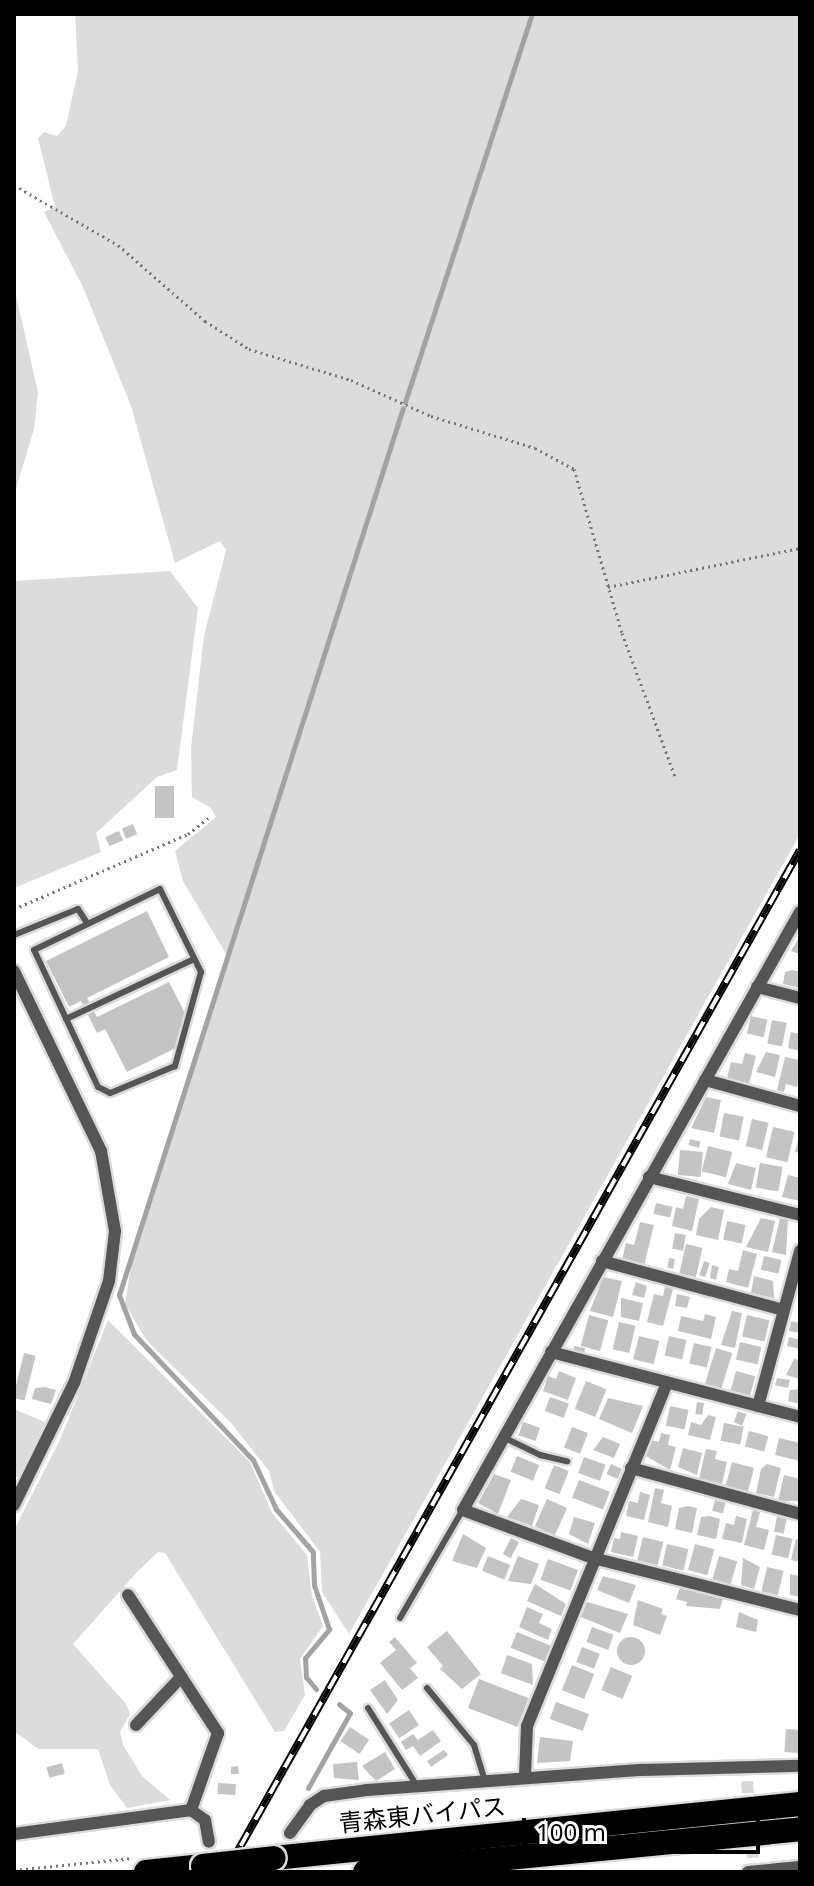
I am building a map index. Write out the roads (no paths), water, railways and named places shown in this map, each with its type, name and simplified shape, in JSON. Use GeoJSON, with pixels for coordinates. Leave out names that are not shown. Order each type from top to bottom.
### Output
{"type":"FeatureCollection","features":[{"type":"Feature","properties":{"kind":"highway","name":"青森東バイパス"},"geometry":{"type":"LineString","coordinates":[[141,1865],[206,1854],[274,1858],[800,1804]]}},
{"type":"Feature","properties":{"kind":"highway"},"geometry":{"type":"LineString","coordinates":[[365,1872],[800,1829]]}},
{"type":"Feature","properties":{"kind":"street"},"geometry":{"type":"LineString","coordinates":[[800,912],[463,1510],[593,1558],[800,1610]]}},
{"type":"Feature","properties":{"kind":"street"},"geometry":{"type":"LineString","coordinates":[[14,971],[101,1151],[115,1231],[109,1281],[79,1370],[16,1497]]}},
{"type":"Feature","properties":{"kind":"street"},"geometry":{"type":"LineString","coordinates":[[757,987],[800,998]]}},
{"type":"Feature","properties":{"kind":"street"},"geometry":{"type":"LineString","coordinates":[[705,1080],[800,1106]]}},
{"type":"Feature","properties":{"kind":"street"},"geometry":{"type":"LineString","coordinates":[[649,1177],[800,1215]]}},
{"type":"Feature","properties":{"kind":"street"},"geometry":{"type":"LineString","coordinates":[[758,1406],[800,1251]]}},
{"type":"Feature","properties":{"kind":"street"},"geometry":{"type":"LineString","coordinates":[[602,1261],[784,1310]]}},
{"type":"Feature","properties":{"kind":"street"},"geometry":{"type":"LineString","coordinates":[[551,1352],[666,1386],[800,1417]]}},
{"type":"Feature","properties":{"kind":"street"},"geometry":{"type":"LineString","coordinates":[[525,1776],[527,1726],[593,1558],[666,1386]]}},
{"type":"Feature","properties":{"kind":"street"},"geometry":{"type":"LineString","coordinates":[[631,1468],[800,1514]]}},
{"type":"Feature","properties":{"kind":"street"},"geometry":{"type":"LineString","coordinates":[[128,1595],[219,1737],[191,1810]]}},
{"type":"Feature","properties":{"kind":"street"},"geometry":{"type":"LineString","coordinates":[[136,1725],[181,1677]]}},
{"type":"Feature","properties":{"kind":"street"},"geometry":{"type":"LineString","coordinates":[[290,1833],[310,1805],[324,1796],[525,1776],[746,1775],[800,1766]]}},
{"type":"Feature","properties":{"kind":"street"},"geometry":{"type":"LineString","coordinates":[[14,1834],[191,1810],[205,1820],[206,1854]]}},
{"type":"Feature","properties":{"kind":"street"},"geometry":{"type":"LineString","coordinates":[[748,1872],[760,1868],[800,1867]]}},
{"type":"Feature","properties":{"kind":"lane"},"geometry":{"type":"LineString","coordinates":[[160,889],[194,959],[201,972],[175,1066],[110,1093],[98,1087],[34,950],[160,889]]}},
{"type":"Feature","properties":{"kind":"lane"},"geometry":{"type":"LineString","coordinates":[[14,935],[78,909],[87,923]]}},
{"type":"Feature","properties":{"kind":"lane"},"geometry":{"type":"LineString","coordinates":[[66,1019],[194,959]]}},
{"type":"Feature","properties":{"kind":"lane"},"geometry":{"type":"LineString","coordinates":[[502,1436],[540,1455],[567,1461]]}},
{"type":"Feature","properties":{"kind":"lane"},"geometry":{"type":"LineString","coordinates":[[400,1618],[463,1510]]}},
{"type":"Feature","properties":{"kind":"lane"},"geometry":{"type":"LineString","coordinates":[[427,1688],[474,1745],[485,1781]]}},
{"type":"Feature","properties":{"kind":"lane"},"geometry":{"type":"LineString","coordinates":[[368,1708],[417,1786]]}},
{"type":"Feature","properties":{"kind":"waterway"},"geometry":{"type":"LineString","coordinates":[[405,402],[532,14]]}},
{"type":"Feature","properties":{"kind":"waterway"},"geometry":{"type":"LineString","coordinates":[[316,1689],[306,1677],[305,1658],[329,1629],[314,1585],[313,1552],[276,1509],[253,1460],[134,1334],[119,1295],[403,408]]}},
{"type":"Feature","properties":{"kind":"waterway"},"geometry":{"type":"LineString","coordinates":[[308,1788],[350,1713],[339,1704]]}},
{"type":"Feature","properties":{"kind":"tunnel"},"geometry":{"type":"LineString","coordinates":[[747,1781],[753,1858]]}},
{"type":"Feature","properties":{"kind":"tunnel"},"geometry":{"type":"LineString","coordinates":[[273,1872],[290,1833]]}},
{"type":"Feature","properties":{"kind":"railway"},"geometry":{"type":"LineString","coordinates":[[226,1872],[800,850]]}}]}
